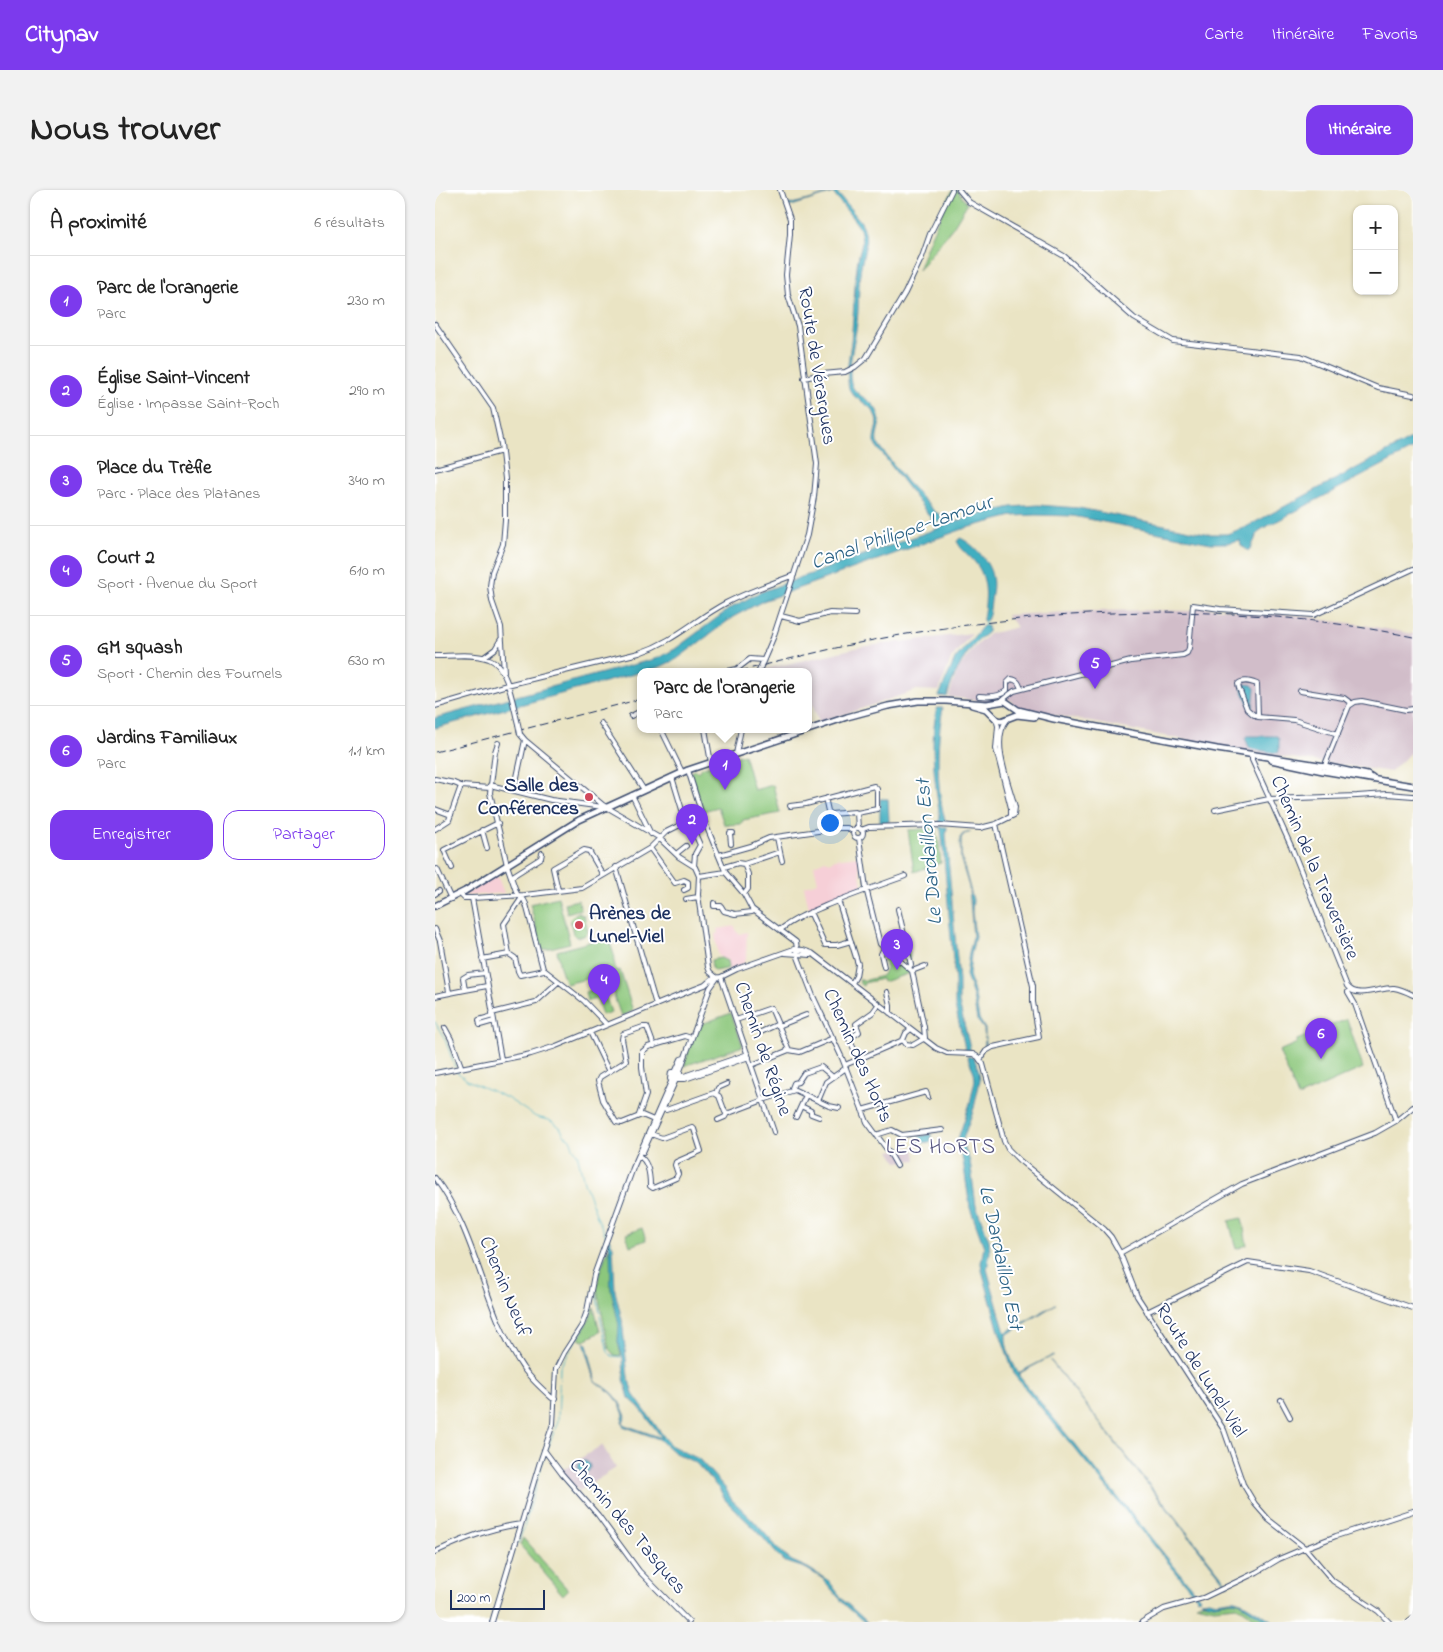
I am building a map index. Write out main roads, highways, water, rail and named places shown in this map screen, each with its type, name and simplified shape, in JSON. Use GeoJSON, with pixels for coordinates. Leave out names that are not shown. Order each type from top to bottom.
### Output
{"type":"FeatureCollection","features":[{"type":"Feature","properties":{"kind":"main road"},"geometry":{"type":"LineString","coordinates":[[812,729],[904,702],[937,700],[987,704],[1002,700],[1018,710],[1054,719],[1324,769],[1365,779],[1372,778],[1413,786]]}},
{"type":"Feature","properties":{"kind":"main road"},"geometry":{"type":"LineString","coordinates":[[954,701],[986,708],[994,717],[1001,721],[1017,715],[1054,719]]}},
{"type":"Feature","properties":{"kind":"main road"},"geometry":{"type":"LineString","coordinates":[[994,717],[992,709],[995,703]]}},
{"type":"Feature","properties":{"kind":"main road"},"geometry":{"type":"LineString","coordinates":[[1008,719],[1012,712],[1011,705]]}},
{"type":"Feature","properties":{"kind":"main road"},"geometry":{"type":"LineString","coordinates":[[435,906],[451,900],[562,829],[606,807],[685,771],[799,733]]}},
{"type":"Feature","properties":{"kind":"main road"},"geometry":{"type":"LineString","coordinates":[[1217,749],[1224,752],[1324,769]]}},
{"type":"Feature","properties":{"kind":"water"},"geometry":{"type":"Polygon","coordinates":[[[831,190],[835,190],[861,222],[866,241],[859,279],[857,323],[851,360],[850,372],[853,388],[875,407],[878,413],[880,421],[877,443],[906,481],[935,512],[940,514],[942,520],[939,522],[933,521],[874,443],[876,417],[870,407],[856,398],[848,384],[856,274],[862,244],[860,229],[833,193],[788,207],[787,205],[809,200],[832,192],[831,190]]]}},
{"type":"Feature","properties":{"kind":"water"},"geometry":{"type":"Polygon","coordinates":[[[1413,438],[1413,449],[1262,529],[1248,551],[1241,545],[1240,540],[1226,543],[1211,543],[1073,516],[1013,516],[966,528],[763,601],[733,617],[677,659],[660,667],[637,668],[637,673],[435,728],[435,718],[658,658],[675,649],[729,609],[758,593],[972,516],[1012,507],[1038,505],[1079,508],[1210,534],[1227,534],[1246,527],[1413,438]]]}},
{"type":"Feature","properties":{"kind":"water"},"geometry":{"type":"Polygon","coordinates":[[[960,538],[970,544],[980,554],[991,571],[993,589],[987,620],[983,621],[985,602],[984,579],[977,565],[958,544],[957,541],[960,538]]]}},
{"type":"Feature","properties":{"kind":"water"},"geometry":{"type":"Polygon","coordinates":[[[983,626],[988,626],[988,632],[980,638],[962,661],[947,697],[939,696],[955,659],[983,626]]]}},
{"type":"Feature","properties":{"kind":"water"},"geometry":{"type":"Polygon","coordinates":[[[1242,685],[1252,685],[1255,688],[1253,709],[1250,708],[1242,689],[1242,685]]]}},
{"type":"Feature","properties":{"kind":"water"},"geometry":{"type":"Polygon","coordinates":[[[937,708],[943,708],[939,736],[938,766],[940,796],[946,824],[938,823],[940,818],[933,750],[937,708]]]}},
{"type":"Feature","properties":{"kind":"water"},"geometry":{"type":"Polygon","coordinates":[[[1247,736],[1277,736],[1279,739],[1279,752],[1252,749],[1245,738],[1247,736]]]}},
{"type":"Feature","properties":{"kind":"water"},"geometry":{"type":"Polygon","coordinates":[[[880,799],[888,799],[889,822],[880,822],[880,799]]]}},
{"type":"Feature","properties":{"kind":"water"},"geometry":{"type":"Polygon","coordinates":[[[939,827],[947,827],[946,835],[959,981],[959,1003],[970,1048],[966,1052],[955,1006],[955,982],[943,847],[939,827]]]}},
{"type":"Feature","properties":{"kind":"water"},"geometry":{"type":"Polygon","coordinates":[[[971,832],[964,834],[961,838],[961,855],[973,900],[972,912],[975,937],[969,975],[979,1019],[985,1029],[985,1047],[984,1029],[977,1020],[973,996],[966,975],[973,937],[969,887],[961,860],[960,838],[963,834],[971,832]]]}},
{"type":"Feature","properties":{"kind":"water"},"geometry":{"type":"Polygon","coordinates":[[[967,1056],[974,1058],[980,1080],[974,1108],[963,1139],[963,1145],[970,1161],[976,1206],[989,1240],[990,1252],[987,1269],[1005,1333],[1056,1304],[1006,1335],[1011,1359],[1018,1373],[1054,1355],[1020,1373],[1019,1376],[1200,1598],[1198,1599],[1015,1376],[998,1328],[982,1270],[981,1263],[984,1247],[970,1208],[963,1161],[957,1142],[970,1103],[975,1080],[974,1072],[967,1056]]]}},
{"type":"Feature","properties":{"kind":"water"},"geometry":{"type":"Polygon","coordinates":[[[931,1134],[931,1142],[918,1143],[917,1137],[931,1134]]]}},
{"type":"Feature","properties":{"kind":"water"},"geometry":{"type":"Polygon","coordinates":[[[607,1235],[613,1246],[615,1291],[622,1320],[628,1377],[633,1394],[670,1445],[699,1459],[726,1489],[731,1499],[752,1519],[784,1555],[829,1581],[843,1600],[867,1622],[864,1622],[845,1605],[822,1578],[805,1568],[783,1561],[758,1532],[726,1501],[720,1490],[696,1463],[673,1452],[659,1439],[623,1426],[622,1421],[624,1415],[620,1405],[612,1393],[604,1388],[613,1393],[618,1399],[626,1416],[623,1422],[625,1425],[662,1438],[639,1407],[629,1398],[624,1379],[623,1358],[618,1342],[619,1325],[611,1289],[610,1248],[606,1240],[607,1235]]]}},
{"type":"Feature","properties":{"kind":"water"},"geometry":{"type":"Polygon","coordinates":[[[584,1341],[587,1344],[596,1382],[595,1381],[584,1341]]]}},
{"type":"Feature","properties":{"kind":"water"},"geometry":{"type":"Polygon","coordinates":[[[1050,1360],[1228,1584],[1227,1585],[1050,1360]]]}},
{"type":"Feature","properties":{"kind":"water"},"geometry":{"type":"Polygon","coordinates":[[[584,1461],[590,1467],[584,1473],[578,1467],[584,1461]]]}},
{"type":"Feature","properties":{"kind":"water"},"geometry":{"type":"Polygon","coordinates":[[[1209,1600],[1216,1602],[1232,1600],[1239,1601],[1275,1622],[1269,1622],[1239,1602],[1230,1601],[1214,1604],[1201,1601],[1209,1600]]]}},
{"type":"Feature","properties":{"kind":"waterway","name":"Le Dardaillon Est"},"geometry":{"type":"LineString","coordinates":[[985,619],[985,627]]}},
{"type":"Feature","properties":{"kind":"waterway"},"geometry":{"type":"LineString","coordinates":[[435,1022],[445,1039],[455,1067]]}},
{"type":"Feature","properties":{"kind":"waterway"},"geometry":{"type":"LineString","coordinates":[[456,1071],[467,1080],[507,1098],[536,1117],[549,1120],[560,1127],[564,1135],[570,1139],[577,1153],[584,1182],[607,1238]]}},
{"type":"Feature","properties":{"kind":"waterway"},"geometry":{"type":"LineString","coordinates":[[596,1279],[604,1257]]}},
{"type":"Feature","properties":{"kind":"waterway"},"geometry":{"type":"LineString","coordinates":[[595,1289],[600,1313]]}},
{"type":"Feature","properties":{"kind":"waterway"},"geometry":{"type":"LineString","coordinates":[[547,1450],[558,1421],[560,1367],[584,1327],[592,1307]]}},
{"type":"Feature","properties":{"kind":"waterway"},"geometry":{"type":"LineString","coordinates":[[600,1316],[608,1352],[612,1356],[621,1357]]}},
{"type":"Feature","properties":{"kind":"waterway"},"geometry":{"type":"LineString","coordinates":[[524,1527],[544,1456]]}},
{"type":"Feature","properties":{"kind":"waterway"},"geometry":{"type":"LineString","coordinates":[[518,1544],[523,1529]]}},
{"type":"Feature","properties":{"kind":"railway"},"geometry":{"type":"LineString","coordinates":[[752,668],[848,645],[913,633],[1038,617],[1101,613],[1164,612],[1289,618],[1413,637]]}},
{"type":"Feature","properties":{"kind":"railway"},"geometry":{"type":"LineString","coordinates":[[435,752],[637,700]]}},
{"type":"Feature","properties":{"kind":"place","name":"GM squash"},"geometry":{"type":"Point","coordinates":[1095,689]}},
{"type":"Feature","properties":{"kind":"place","name":"Parc de l'Orangerie"},"geometry":{"type":"Point","coordinates":[725,790]}},
{"type":"Feature","properties":{"kind":"place","name":"Salle des Conférences"},"geometry":{"type":"Point","coordinates":[589,797]}},
{"type":"Feature","properties":{"kind":"place","name":"Église Saint-Vincent"},"geometry":{"type":"Point","coordinates":[692,845]}},
{"type":"Feature","properties":{"kind":"place","name":"Arènes de Lunel-Viel"},"geometry":{"type":"Point","coordinates":[579,925]}},
{"type":"Feature","properties":{"kind":"place","name":"Place du Trèfle"},"geometry":{"type":"Point","coordinates":[897,970]}},
{"type":"Feature","properties":{"kind":"place","name":"Court 2"},"geometry":{"type":"Point","coordinates":[604,1005]}},
{"type":"Feature","properties":{"kind":"place","name":"Jardins Familiaux"},"geometry":{"type":"Point","coordinates":[1321,1059]}},
{"type":"Feature","properties":{"kind":"district","name":"LES HORTS"},"geometry":{"type":"Point","coordinates":[941,1148]}},
{"type":"Feature","properties":{"kind":"water label","name":"Canal Philippe-Lamour"},"geometry":{"type":"Point","coordinates":[902,533]}}]}
